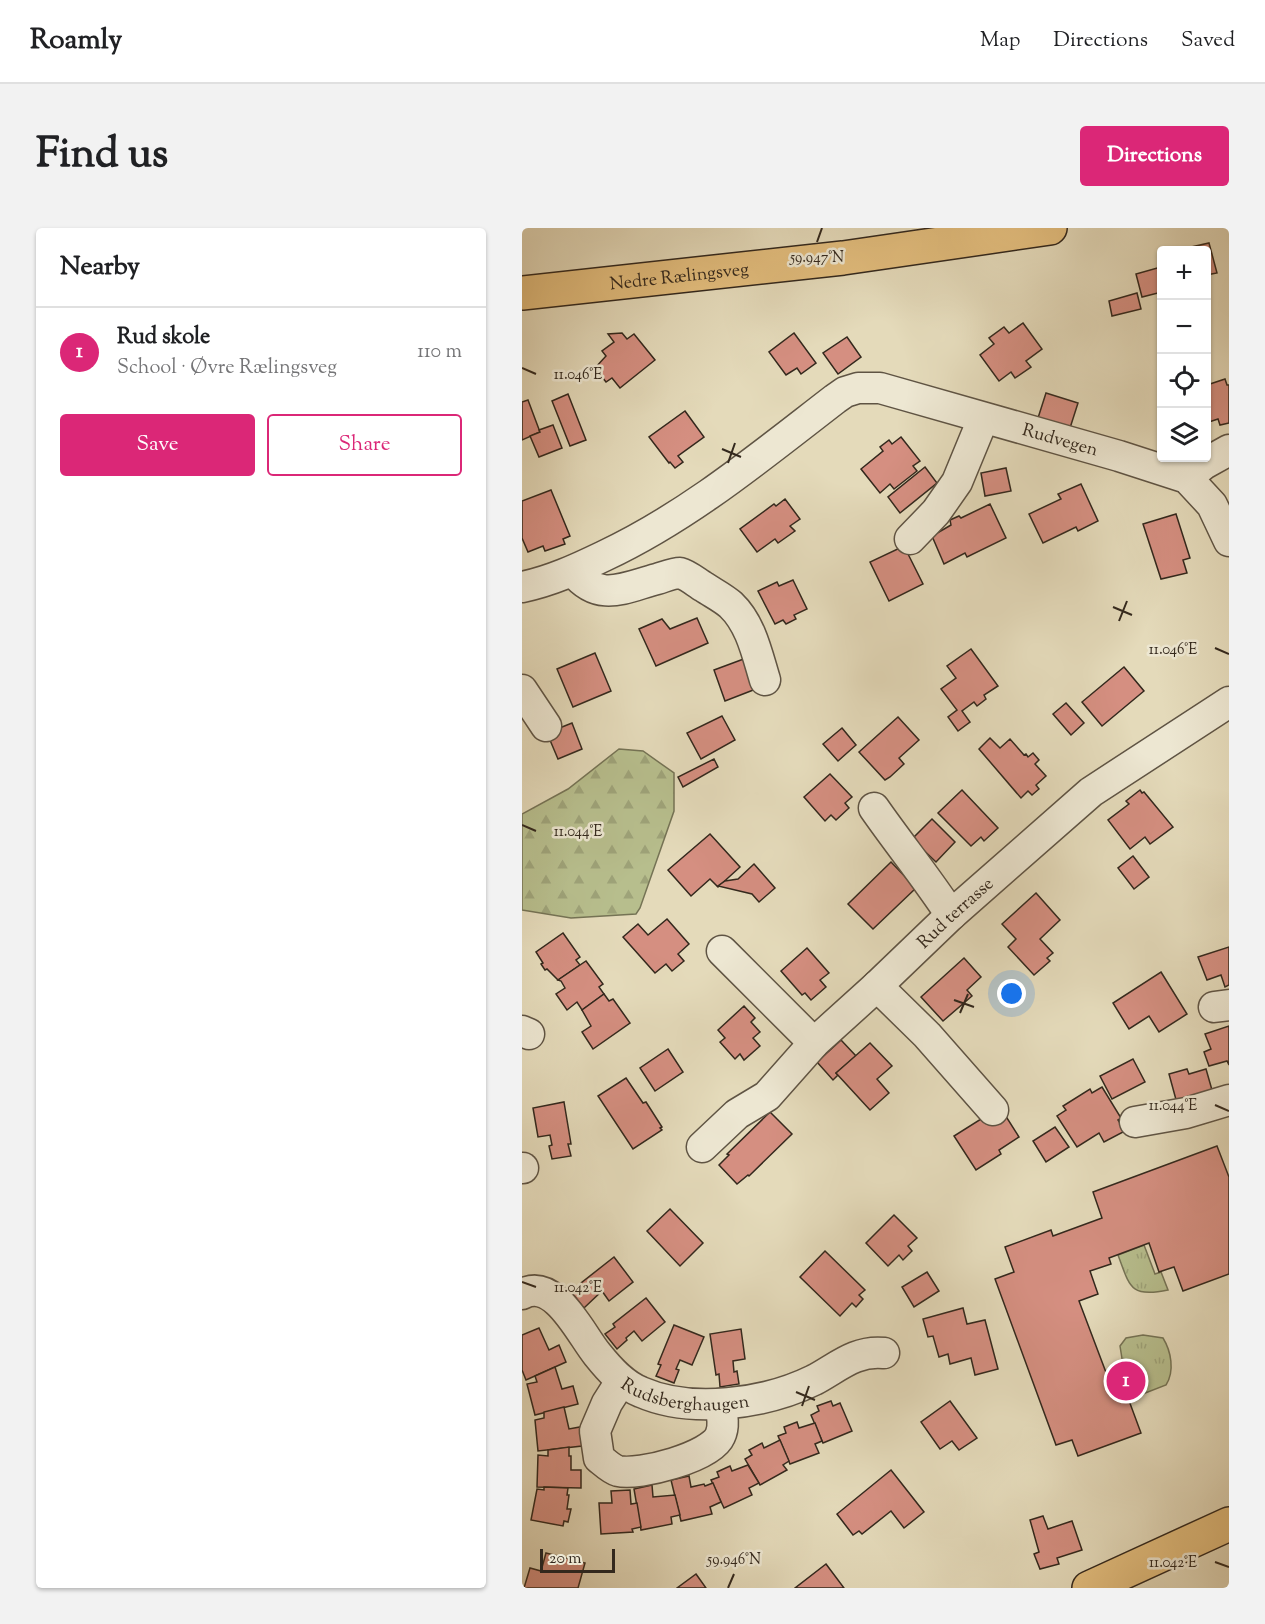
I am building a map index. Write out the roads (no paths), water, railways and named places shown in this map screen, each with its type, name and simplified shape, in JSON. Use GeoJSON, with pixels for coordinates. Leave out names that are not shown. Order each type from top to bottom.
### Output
{"type":"FeatureCollection","features":[{"type":"Feature","properties":{"kind":"main road","name":"Nedre Rælingsveg"},"geometry":{"type":"LineString","coordinates":[[522,293],[843,258],[1050,228]]}},
{"type":"Feature","properties":{"kind":"main road"},"geometry":{"type":"LineString","coordinates":[[1089,1588],[1229,1524]]}},
{"type":"Feature","properties":{"kind":"street","name":"Rudvegen"},"geometry":{"type":"LineString","coordinates":[[573,571],[643,538],[703,500],[845,392],[869,387],[896,392],[983,419],[1119,456],[1187,478],[1212,505],[1229,541]]}},
{"type":"Feature","properties":{"kind":"street"},"geometry":{"type":"LineString","coordinates":[[910,539],[936,512],[957,482],[983,419]]}},
{"type":"Feature","properties":{"kind":"street"},"geometry":{"type":"LineString","coordinates":[[1187,478],[1204,464],[1229,450]]}},
{"type":"Feature","properties":{"kind":"street"},"geometry":{"type":"LineString","coordinates":[[522,587],[573,571],[582,582],[595,590],[621,589],[676,573],[686,576],[736,610],[751,637],[765,680]]}},
{"type":"Feature","properties":{"kind":"street"},"geometry":{"type":"LineString","coordinates":[[522,690],[546,726]]}},
{"type":"Feature","properties":{"kind":"street","name":"Rud terrasse"},"geometry":{"type":"LineString","coordinates":[[702,1146],[737,1114],[767,1096],[814,1043],[878,986],[951,915],[1091,792],[1229,702]]}},
{"type":"Feature","properties":{"kind":"street"},"geometry":{"type":"LineString","coordinates":[[874,808],[929,881],[951,915]]}},
{"type":"Feature","properties":{"kind":"street"},"geometry":{"type":"LineString","coordinates":[[722,951],[814,1043]]}},
{"type":"Feature","properties":{"kind":"street"},"geometry":{"type":"LineString","coordinates":[[878,986],[927,1035],[993,1110]]}},
{"type":"Feature","properties":{"kind":"street"},"geometry":{"type":"LineString","coordinates":[[1135,1122],[1186,1113],[1229,1100]]}},
{"type":"Feature","properties":{"kind":"street","name":"Rudsberghaugen"},"geometry":{"type":"LineString","coordinates":[[522,1294],[544,1292],[559,1303],[596,1353],[621,1381],[640,1392],[671,1402],[706,1406],[744,1401],[777,1393],[813,1380],[843,1361],[861,1354],[884,1353]]}},
{"type":"Feature","properties":{"kind":"street"},"geometry":{"type":"LineString","coordinates":[[621,1381],[607,1403],[595,1431],[599,1458],[616,1471],[640,1472],[684,1459],[707,1449],[720,1437],[723,1419],[720,1404]]}},
{"type":"Feature","properties":{"kind":"place","name":"Rud skole"},"geometry":{"type":"Point","coordinates":[1126,1381]}}]}
